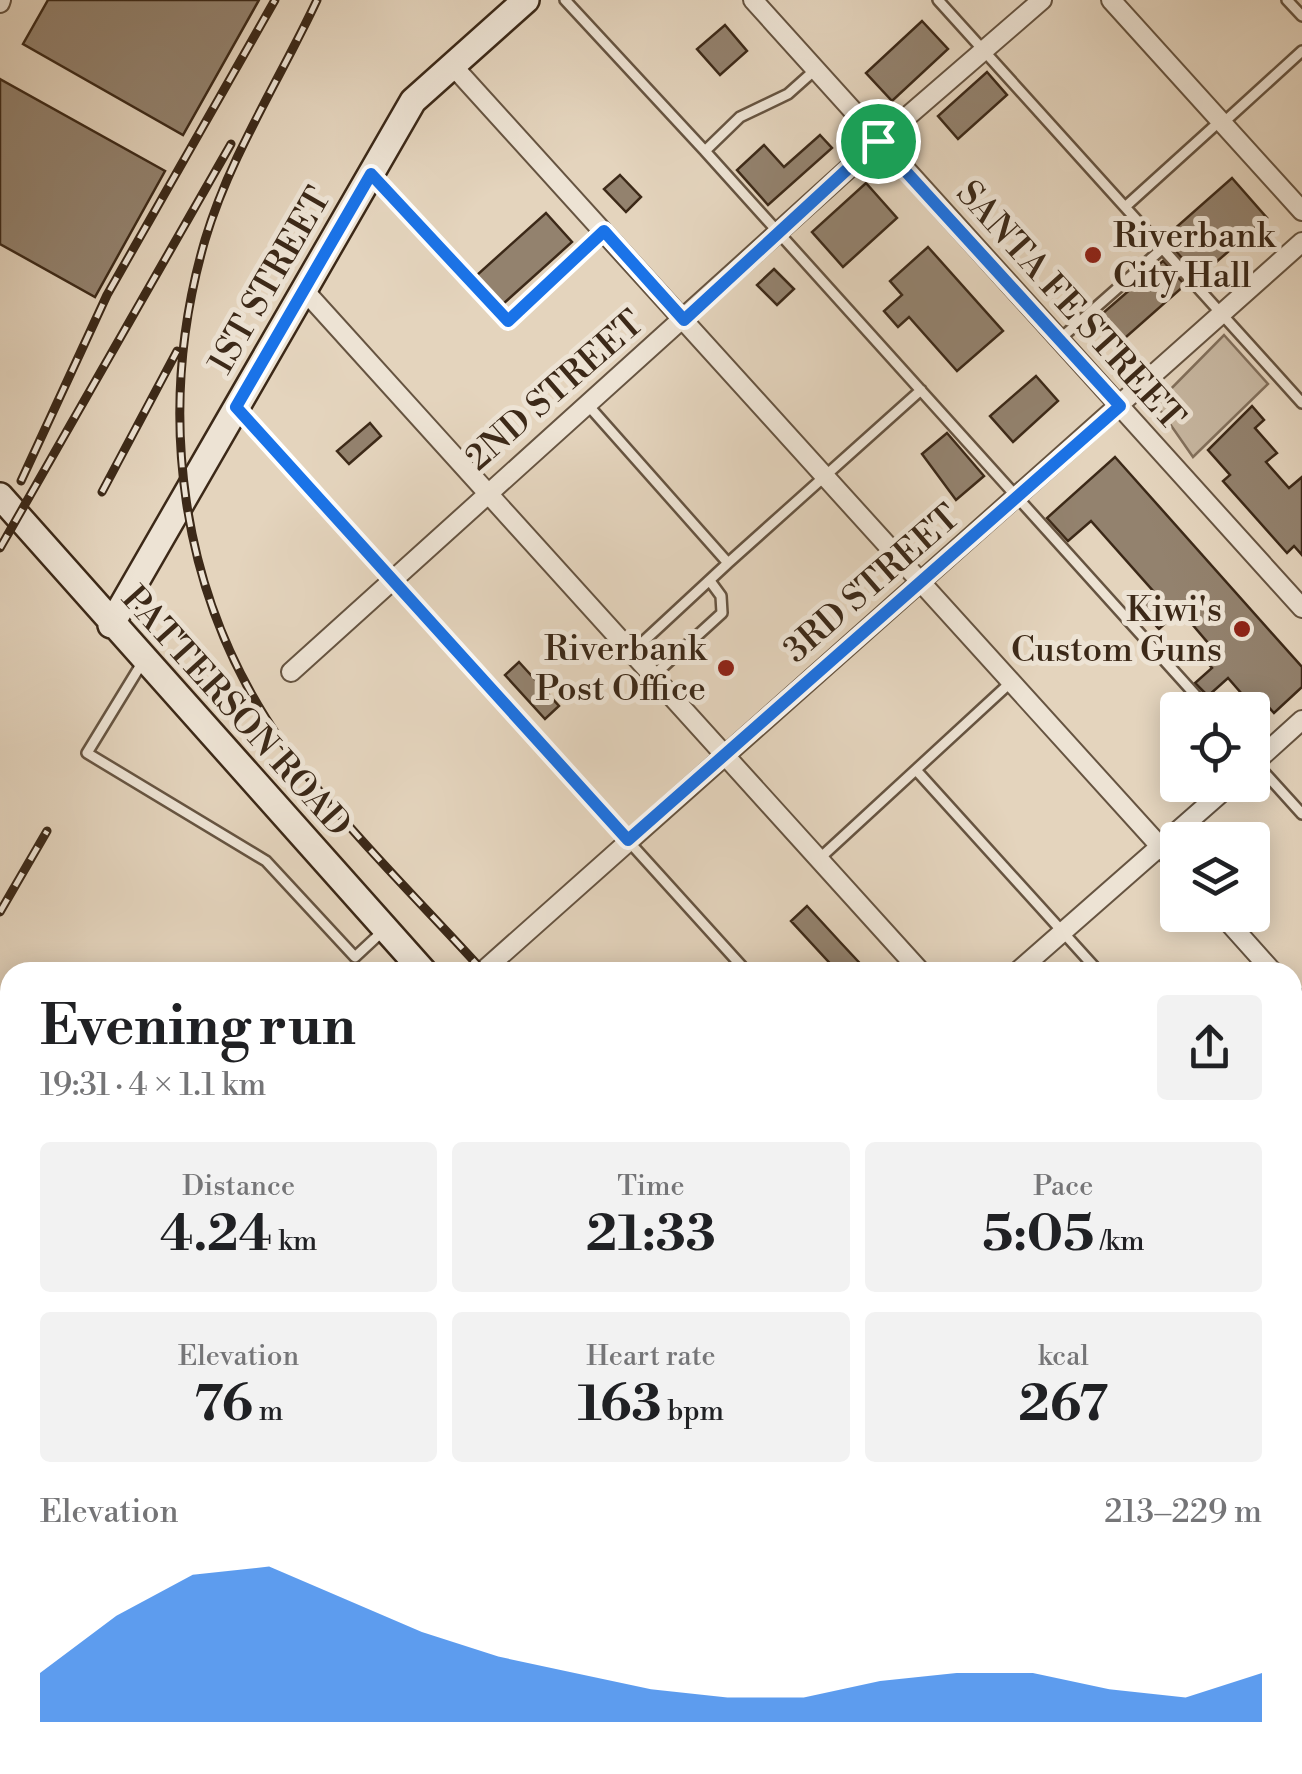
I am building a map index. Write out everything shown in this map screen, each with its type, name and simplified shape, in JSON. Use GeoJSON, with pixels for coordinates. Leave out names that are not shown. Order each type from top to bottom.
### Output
{"type":"FeatureCollection","features":[{"type":"Feature","properties":{"kind":"street","name":"1ST STREET"},"geometry":{"type":"LineString","coordinates":[[111,625],[413,101],[526,0]]}},
{"type":"Feature","properties":{"kind":"street","name":"SANTA FE STREET"},"geometry":{"type":"LineString","coordinates":[[753,0],[1302,608]]}},
{"type":"Feature","properties":{"kind":"street","name":"2ND STREET"},"geometry":{"type":"LineString","coordinates":[[290,672],[878,141],[1042,0]]}},
{"type":"Feature","properties":{"kind":"street"},"geometry":{"type":"LineString","coordinates":[[1112,0],[1302,211]]}},
{"type":"Feature","properties":{"kind":"street"},"geometry":{"type":"LineString","coordinates":[[453,66],[1160,847]]}},
{"type":"Feature","properties":{"kind":"street","name":"3RD STREET"},"geometry":{"type":"LineString","coordinates":[[493,962],[1302,242]]}},
{"type":"Feature","properties":{"kind":"street"},"geometry":{"type":"LineString","coordinates":[[303,289],[912,962]]}},
{"type":"Feature","properties":{"kind":"street","name":"PATTERSON ROAD"},"geometry":{"type":"LineString","coordinates":[[0,496],[415,962]]}},
{"type":"Feature","properties":{"kind":"street"},"geometry":{"type":"LineString","coordinates":[[1270,747],[1302,720]]}},
{"type":"Feature","properties":{"kind":"street"},"geometry":{"type":"LineString","coordinates":[[1189,822],[1211,802]]}},
{"type":"Feature","properties":{"kind":"street"},"geometry":{"type":"LineString","coordinates":[[1028,962],[1160,849]]}},
{"type":"Feature","properties":{"kind":"street"},"geometry":{"type":"LineString","coordinates":[[1237,932],[1264,962]]}},
{"type":"Feature","properties":{"kind":"lane"},"geometry":{"type":"LineString","coordinates":[[565,0],[777,236],[1020,496],[1193,692]]}},
{"type":"Feature","properties":{"kind":"lane"},"geometry":{"type":"LineString","coordinates":[[938,0],[1302,402]]}},
{"type":"Feature","properties":{"kind":"lane"},"geometry":{"type":"LineString","coordinates":[[1288,0],[1302,16]]}},
{"type":"Feature","properties":{"kind":"lane"},"geometry":{"type":"LineString","coordinates":[[1125,208],[1302,50]]}},
{"type":"Feature","properties":{"kind":"lane"},"geometry":{"type":"LineString","coordinates":[[704,151],[740,117],[788,94],[816,70]]}},
{"type":"Feature","properties":{"kind":"lane"},"geometry":{"type":"LineString","coordinates":[[371,174],[508,321],[604,231]]}},
{"type":"Feature","properties":{"kind":"lane"},"geometry":{"type":"LineString","coordinates":[[1060,340],[1163,248]]}},
{"type":"Feature","properties":{"kind":"lane"},"geometry":{"type":"LineString","coordinates":[[631,652],[920,390]]}},
{"type":"Feature","properties":{"kind":"lane"},"geometry":{"type":"LineString","coordinates":[[587,404],[728,563]]}},
{"type":"Feature","properties":{"kind":"lane"},"geometry":{"type":"LineString","coordinates":[[236,407],[738,962]]}},
{"type":"Feature","properties":{"kind":"lane"},"geometry":{"type":"LineString","coordinates":[[652,676],[722,613],[721,596],[710,581]]}},
{"type":"Feature","properties":{"kind":"lane"},"geometry":{"type":"LineString","coordinates":[[144,661],[87,753],[266,861],[355,956],[385,929]]}},
{"type":"Feature","properties":{"kind":"lane"},"geometry":{"type":"LineString","coordinates":[[818,860],[1012,682]]}},
{"type":"Feature","properties":{"kind":"lane"},"geometry":{"type":"LineString","coordinates":[[916,770],[1090,962]]}},
{"type":"Feature","properties":{"kind":"lane"},"geometry":{"type":"LineString","coordinates":[[1270,780],[1302,814]]}},
{"type":"Feature","properties":{"kind":"shaded area"},"geometry":{"type":"Polygon","coordinates":[[[1224,335],[1268,384],[1193,457],[1156,404],[1224,335]]]}},
{"type":"Feature","properties":{"kind":"building"},"geometry":{"type":"Polygon","coordinates":[[[48,0],[259,0],[183,135],[23,44],[48,0]]]}},
{"type":"Feature","properties":{"kind":"building"},"geometry":{"type":"Polygon","coordinates":[[[922,21],[948,49],[892,101],[866,73],[922,21]]]}},
{"type":"Feature","properties":{"kind":"building"},"geometry":{"type":"Polygon","coordinates":[[[725,25],[747,51],[720,75],[697,49],[725,25]]]}},
{"type":"Feature","properties":{"kind":"building"},"geometry":{"type":"Polygon","coordinates":[[[987,72],[1007,95],[958,139],[938,116],[987,72]]]}},
{"type":"Feature","properties":{"kind":"building"},"geometry":{"type":"Polygon","coordinates":[[[0,79],[165,171],[95,297],[0,244],[0,79]]]}},
{"type":"Feature","properties":{"kind":"building"},"geometry":{"type":"Polygon","coordinates":[[[820,135],[832,148],[768,205],[737,170],[764,145],[784,167],[820,135]]]}},
{"type":"Feature","properties":{"kind":"building"},"geometry":{"type":"Polygon","coordinates":[[[620,175],[641,197],[626,212],[604,189],[620,175]]]}},
{"type":"Feature","properties":{"kind":"building"},"geometry":{"type":"Polygon","coordinates":[[[1232,178],[1267,218],[1199,277],[1164,238],[1232,178]]]}},
{"type":"Feature","properties":{"kind":"building"},"geometry":{"type":"Polygon","coordinates":[[[866,183],[897,218],[843,267],[812,232],[866,183]]]}},
{"type":"Feature","properties":{"kind":"building"},"geometry":{"type":"Polygon","coordinates":[[[546,213],[572,242],[503,304],[477,275],[546,213]]]}},
{"type":"Feature","properties":{"kind":"building"},"geometry":{"type":"Polygon","coordinates":[[[928,247],[1003,331],[957,371],[909,317],[898,327],[884,311],[902,295],[890,281],[928,247]]]}},
{"type":"Feature","properties":{"kind":"building"},"geometry":{"type":"Polygon","coordinates":[[[1163,261],[1185,285],[1117,345],[1095,320],[1163,261]]]}},
{"type":"Feature","properties":{"kind":"building"},"geometry":{"type":"Polygon","coordinates":[[[774,269],[794,289],[777,305],[757,285],[774,269]]]}},
{"type":"Feature","properties":{"kind":"building"},"geometry":{"type":"Polygon","coordinates":[[[1036,376],[1058,401],[1013,442],[990,416],[1036,376]]]}},
{"type":"Feature","properties":{"kind":"building"},"geometry":{"type":"Polygon","coordinates":[[[1252,406],[1264,420],[1255,428],[1277,453],[1266,462],[1289,488],[1302,477],[1302,555],[1294,546],[1287,553],[1223,481],[1230,475],[1208,450],[1252,406]]]}},
{"type":"Feature","properties":{"kind":"building"},"geometry":{"type":"Polygon","coordinates":[[[370,423],[381,436],[349,464],[337,451],[370,423]]]}},
{"type":"Feature","properties":{"kind":"building"},"geometry":{"type":"Polygon","coordinates":[[[947,433],[984,476],[956,500],[922,454],[947,433]]]}},
{"type":"Feature","properties":{"kind":"building"},"geometry":{"type":"Polygon","coordinates":[[[1115,457],[1302,667],[1302,687],[1274,713],[1270,709],[1270,692],[1240,692],[1228,678],[1212,692],[1204,692],[1195,683],[1212,668],[1198,652],[1208,643],[1180,610],[1159,629],[1138,606],[1154,592],[1091,521],[1068,541],[1047,518],[1115,457]]]}},
{"type":"Feature","properties":{"kind":"building"},"geometry":{"type":"Polygon","coordinates":[[[519,662],[559,706],[545,719],[505,675],[519,662]]]}},
{"type":"Feature","properties":{"kind":"building"},"geometry":{"type":"Polygon","coordinates":[[[807,906],[859,962],[829,962],[791,921],[807,906]]]}},
{"type":"Feature","properties":{"kind":"railway"},"geometry":{"type":"LineString","coordinates":[[21,481],[107,295],[275,0]]}},
{"type":"Feature","properties":{"kind":"railway"},"geometry":{"type":"LineString","coordinates":[[317,0],[242,148],[205,240],[190,305],[181,371],[180,437],[186,502],[200,566],[220,628],[248,688],[306,775],[475,962]]}},
{"type":"Feature","properties":{"kind":"railway"},"geometry":{"type":"LineString","coordinates":[[0,548],[231,144]]}},
{"type":"Feature","properties":{"kind":"railway"},"geometry":{"type":"LineString","coordinates":[[102,492],[177,351]]}},
{"type":"Feature","properties":{"kind":"railway"},"geometry":{"type":"LineString","coordinates":[[0,912],[47,831]]}},
{"type":"Feature","properties":{"kind":"place","name":"Riverbank City Hall"},"geometry":{"type":"Point","coordinates":[1093,255]}},
{"type":"Feature","properties":{"kind":"place","name":"Kiwi's Custom Guns"},"geometry":{"type":"Point","coordinates":[1242,629]}},
{"type":"Feature","properties":{"kind":"place","name":"Riverbank Post Office"},"geometry":{"type":"Point","coordinates":[726,668]}},
{"type":"Feature","properties":{"kind":"route"},"geometry":{"type":"LineString","coordinates":[[878,141],[1120,406],[628,840],[236,407],[371,174],[508,321],[604,231],[684,320],[878,141]]}}]}
